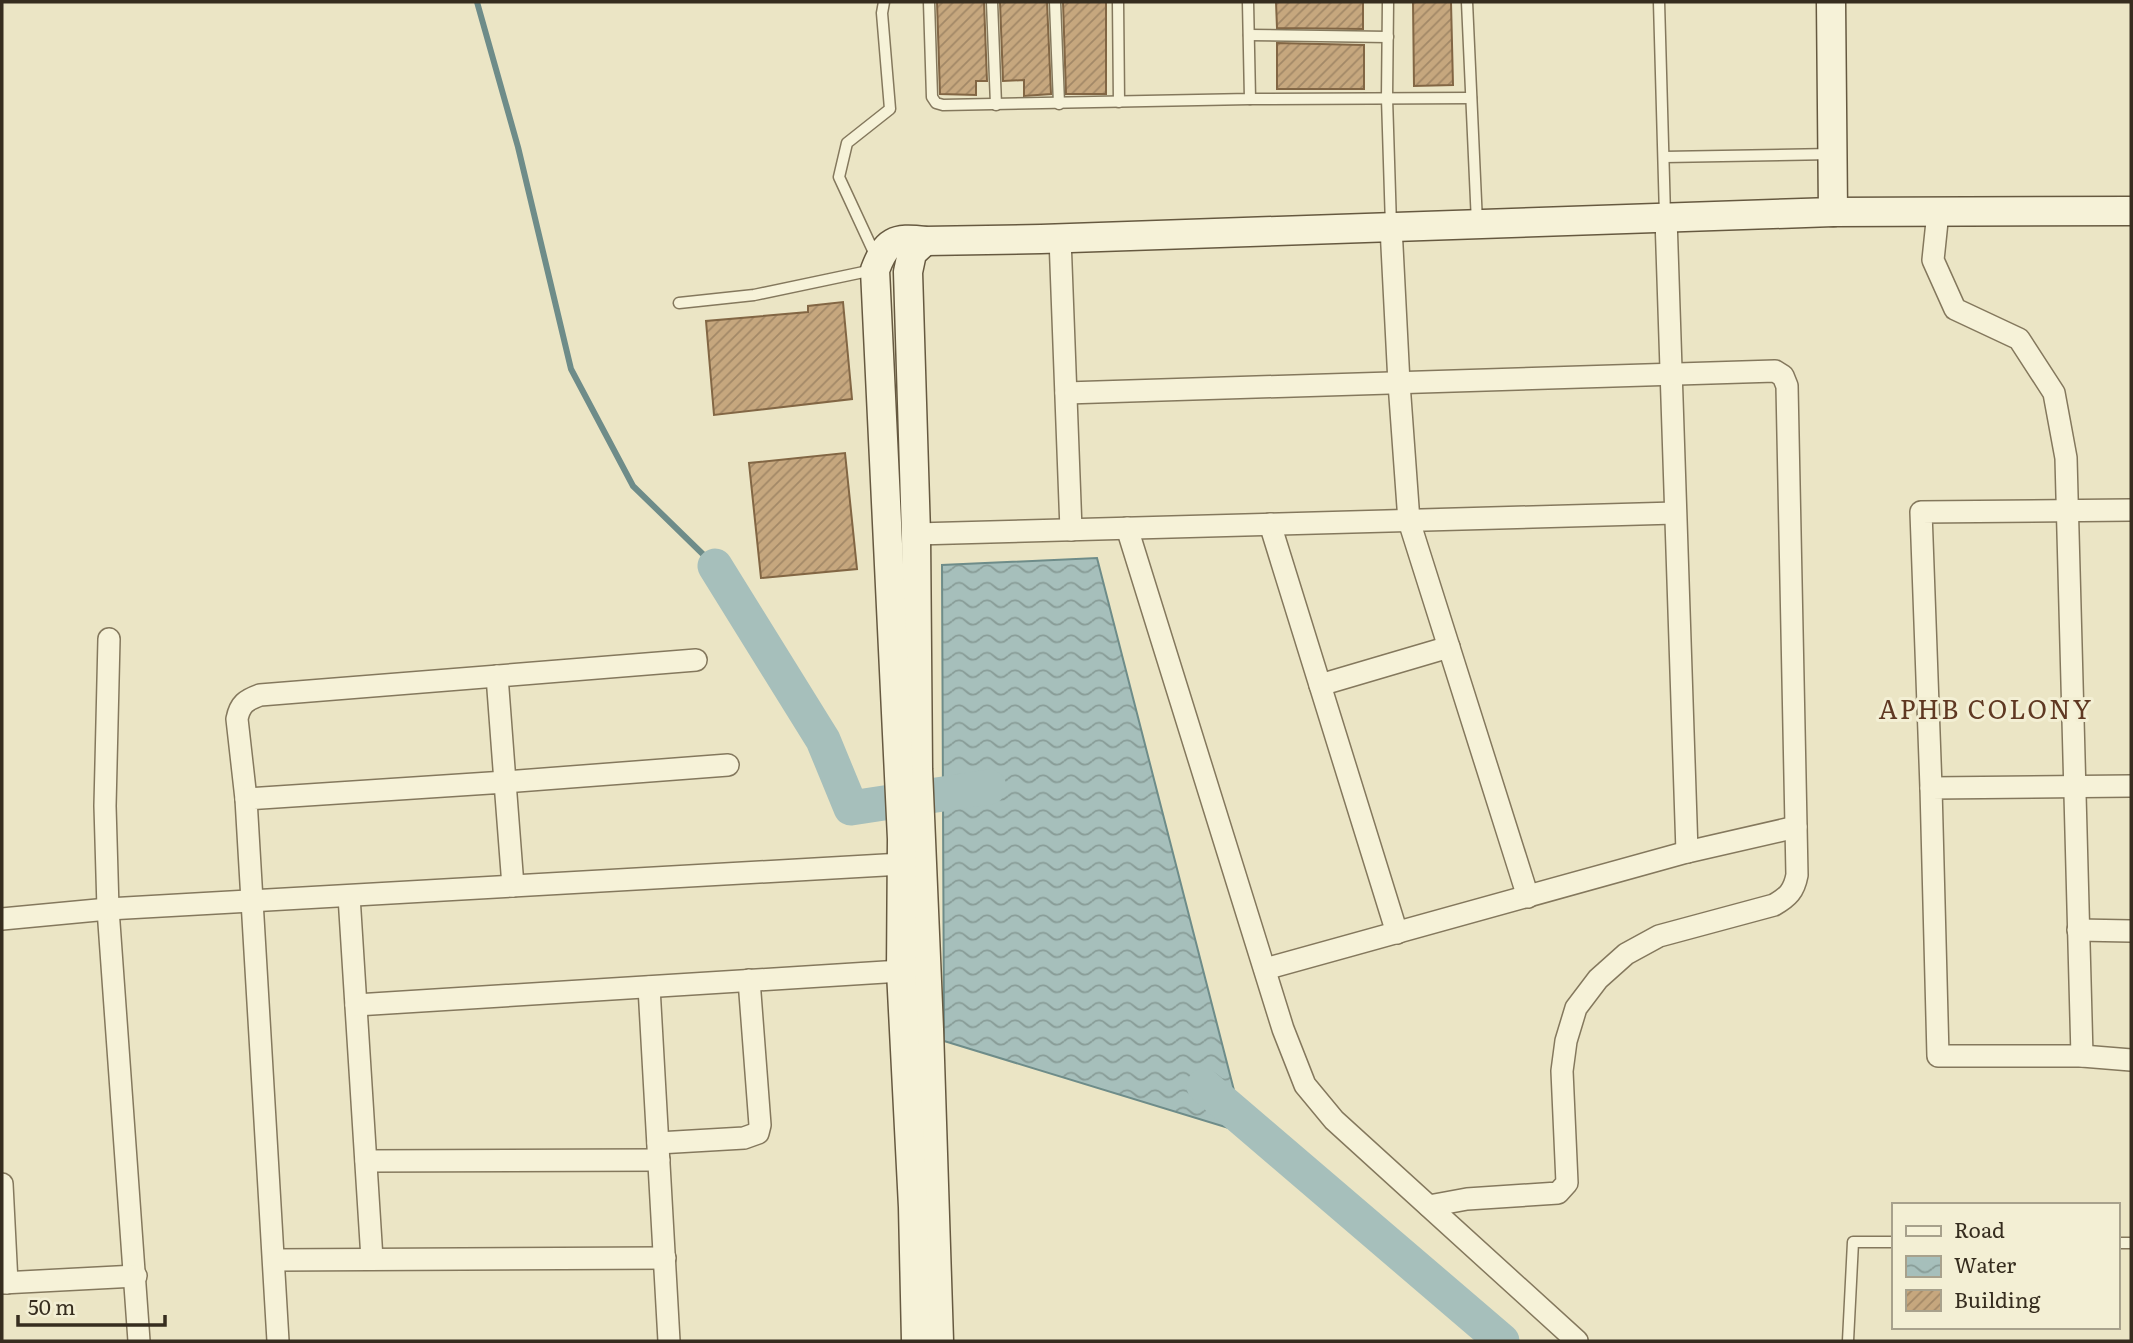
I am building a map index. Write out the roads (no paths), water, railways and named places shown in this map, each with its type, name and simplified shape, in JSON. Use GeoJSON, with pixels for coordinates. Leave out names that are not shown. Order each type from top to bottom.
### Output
{"type":"FeatureCollection","features":[{"type":"Feature","properties":{"kind":"street"},"geometry":{"type":"LineString","coordinates":[[1831,2],[1833,212]]}},
{"type":"Feature","properties":{"kind":"street"},"geometry":{"type":"LineString","coordinates":[[915,1341],[913,1207],[901,971],[902,864],[876,266],[882,252],[893,242],[905,238],[925,241],[1060,238],[1833,212],[2131,211]]}},
{"type":"Feature","properties":{"kind":"street"},"geometry":{"type":"LineString","coordinates":[[1938,212],[1933,260],[1955,309],[2019,339],[2054,393],[2066,458],[2082,1056]]}},
{"type":"Feature","properties":{"kind":"street"},"geometry":{"type":"LineString","coordinates":[[1665,218],[1687,852]]}},
{"type":"Feature","properties":{"kind":"street"},"geometry":{"type":"LineString","coordinates":[[1391,227],[1409,521],[1528,897]]}},
{"type":"Feature","properties":{"kind":"street"},"geometry":{"type":"LineString","coordinates":[[1060,238],[1071,530]]}},
{"type":"Feature","properties":{"kind":"street"},"geometry":{"type":"LineString","coordinates":[[925,241],[912,253],[908,272],[916,534],[918,769],[939,1341]]}},
{"type":"Feature","properties":{"kind":"street"},"geometry":{"type":"LineString","coordinates":[[1066,393],[1775,371],[1783,376],[1787,386],[1797,875],[1794,888],[1786,898],[1774,905],[1659,936],[1626,954],[1598,979],[1576,1008],[1566,1041],[1562,1071],[1567,1182],[1558,1193],[1467,1199],[1429,1206]]}},
{"type":"Feature","properties":{"kind":"street"},"geometry":{"type":"LineString","coordinates":[[2131,510],[1921,512],[1938,1055],[2082,1056],[2131,1060]]}},
{"type":"Feature","properties":{"kind":"street"},"geometry":{"type":"LineString","coordinates":[[916,534],[1675,513]]}},
{"type":"Feature","properties":{"kind":"street"},"geometry":{"type":"LineString","coordinates":[[1270,524],[1397,933]]}},
{"type":"Feature","properties":{"kind":"street"},"geometry":{"type":"LineString","coordinates":[[1127,528],[1283,1029],[1305,1085],[1334,1120],[1577,1341]]}},
{"type":"Feature","properties":{"kind":"street"},"geometry":{"type":"LineString","coordinates":[[108,639],[105,806],[108,909],[139,1341]]}},
{"type":"Feature","properties":{"kind":"street"},"geometry":{"type":"LineString","coordinates":[[1320,685],[1449,647]]}},
{"type":"Feature","properties":{"kind":"street"},"geometry":{"type":"LineString","coordinates":[[278,1341],[253,901],[237,719],[240,707],[260,695],[696,660]]}},
{"type":"Feature","properties":{"kind":"street"},"geometry":{"type":"LineString","coordinates":[[497,676],[513,886]]}},
{"type":"Feature","properties":{"kind":"street"},"geometry":{"type":"LineString","coordinates":[[246,799],[728,765]]}},
{"type":"Feature","properties":{"kind":"street"},"geometry":{"type":"LineString","coordinates":[[1931,788],[2131,786]]}},
{"type":"Feature","properties":{"kind":"street"},"geometry":{"type":"LineString","coordinates":[[1265,970],[1687,852],[1796,827]]}},
{"type":"Feature","properties":{"kind":"street"},"geometry":{"type":"LineString","coordinates":[[2,919],[108,909],[902,864]]}},
{"type":"Feature","properties":{"kind":"street"},"geometry":{"type":"LineString","coordinates":[[349,896],[372,1259]]}},
{"type":"Feature","properties":{"kind":"street"},"geometry":{"type":"LineString","coordinates":[[2078,930],[2131,931]]}},
{"type":"Feature","properties":{"kind":"street"},"geometry":{"type":"LineString","coordinates":[[356,1005],[901,971]]}},
{"type":"Feature","properties":{"kind":"street"},"geometry":{"type":"LineString","coordinates":[[366,1161],[658,1152],[744,1138],[758,1133],[760,1125],[749,980]]}},
{"type":"Feature","properties":{"kind":"street"},"geometry":{"type":"LineString","coordinates":[[649,987],[669,1341]]}},
{"type":"Feature","properties":{"kind":"street"},"geometry":{"type":"LineString","coordinates":[[2,1184],[5,1283],[136,1276]]}},
{"type":"Feature","properties":{"kind":"street"},"geometry":{"type":"LineString","coordinates":[[274,1260],[665,1258]]}},
{"type":"Feature","properties":{"kind":"lane"},"geometry":{"type":"LineString","coordinates":[[680,303],[754,295],[876,266],[839,177],[847,143],[890,110],[882,13],[884,2]]}},
{"type":"Feature","properties":{"kind":"lane"},"geometry":{"type":"LineString","coordinates":[[929,2],[932,97],[936,103],[943,105],[1471,97]]}},
{"type":"Feature","properties":{"kind":"lane"},"geometry":{"type":"LineString","coordinates":[[992,2],[996,105]]}},
{"type":"Feature","properties":{"kind":"lane"},"geometry":{"type":"LineString","coordinates":[[1055,2],[1059,104]]}},
{"type":"Feature","properties":{"kind":"lane"},"geometry":{"type":"LineString","coordinates":[[1118,2],[1119,102]]}},
{"type":"Feature","properties":{"kind":"lane"},"geometry":{"type":"LineString","coordinates":[[1248,2],[1250,99]]}},
{"type":"Feature","properties":{"kind":"lane"},"geometry":{"type":"LineString","coordinates":[[1388,2],[1387,98],[1391,227]]}},
{"type":"Feature","properties":{"kind":"lane"},"geometry":{"type":"LineString","coordinates":[[1467,2],[1478,224]]}},
{"type":"Feature","properties":{"kind":"lane"},"geometry":{"type":"LineString","coordinates":[[1659,2],[1665,218]]}},
{"type":"Feature","properties":{"kind":"lane"},"geometry":{"type":"LineString","coordinates":[[1249,35],[1388,37]]}},
{"type":"Feature","properties":{"kind":"lane"},"geometry":{"type":"LineString","coordinates":[[1664,157],[1833,154]]}},
{"type":"Feature","properties":{"kind":"lane"},"geometry":{"type":"LineString","coordinates":[[1849,1341],[1853,1242],[1892,1242]]}},
{"type":"Feature","properties":{"kind":"water"},"geometry":{"type":"Polygon","coordinates":[[[1097,558],[1245,1133],[944,1041],[942,565],[1097,558]]]}},
{"type":"Feature","properties":{"kind":"waterway"},"geometry":{"type":"LineString","coordinates":[[477,2],[518,147],[571,369],[633,486],[715,566]]}},
{"type":"Feature","properties":{"kind":"waterway"},"geometry":{"type":"LineString","coordinates":[[715,566],[823,740],[851,808],[989,787]]}},
{"type":"Feature","properties":{"kind":"waterway"},"geometry":{"type":"LineString","coordinates":[[1204,1086],[1502,1341]]}},
{"type":"Feature","properties":{"kind":"district","name":"APHB COLONY"},"geometry":{"type":"Point","coordinates":[1986,710]}}]}
